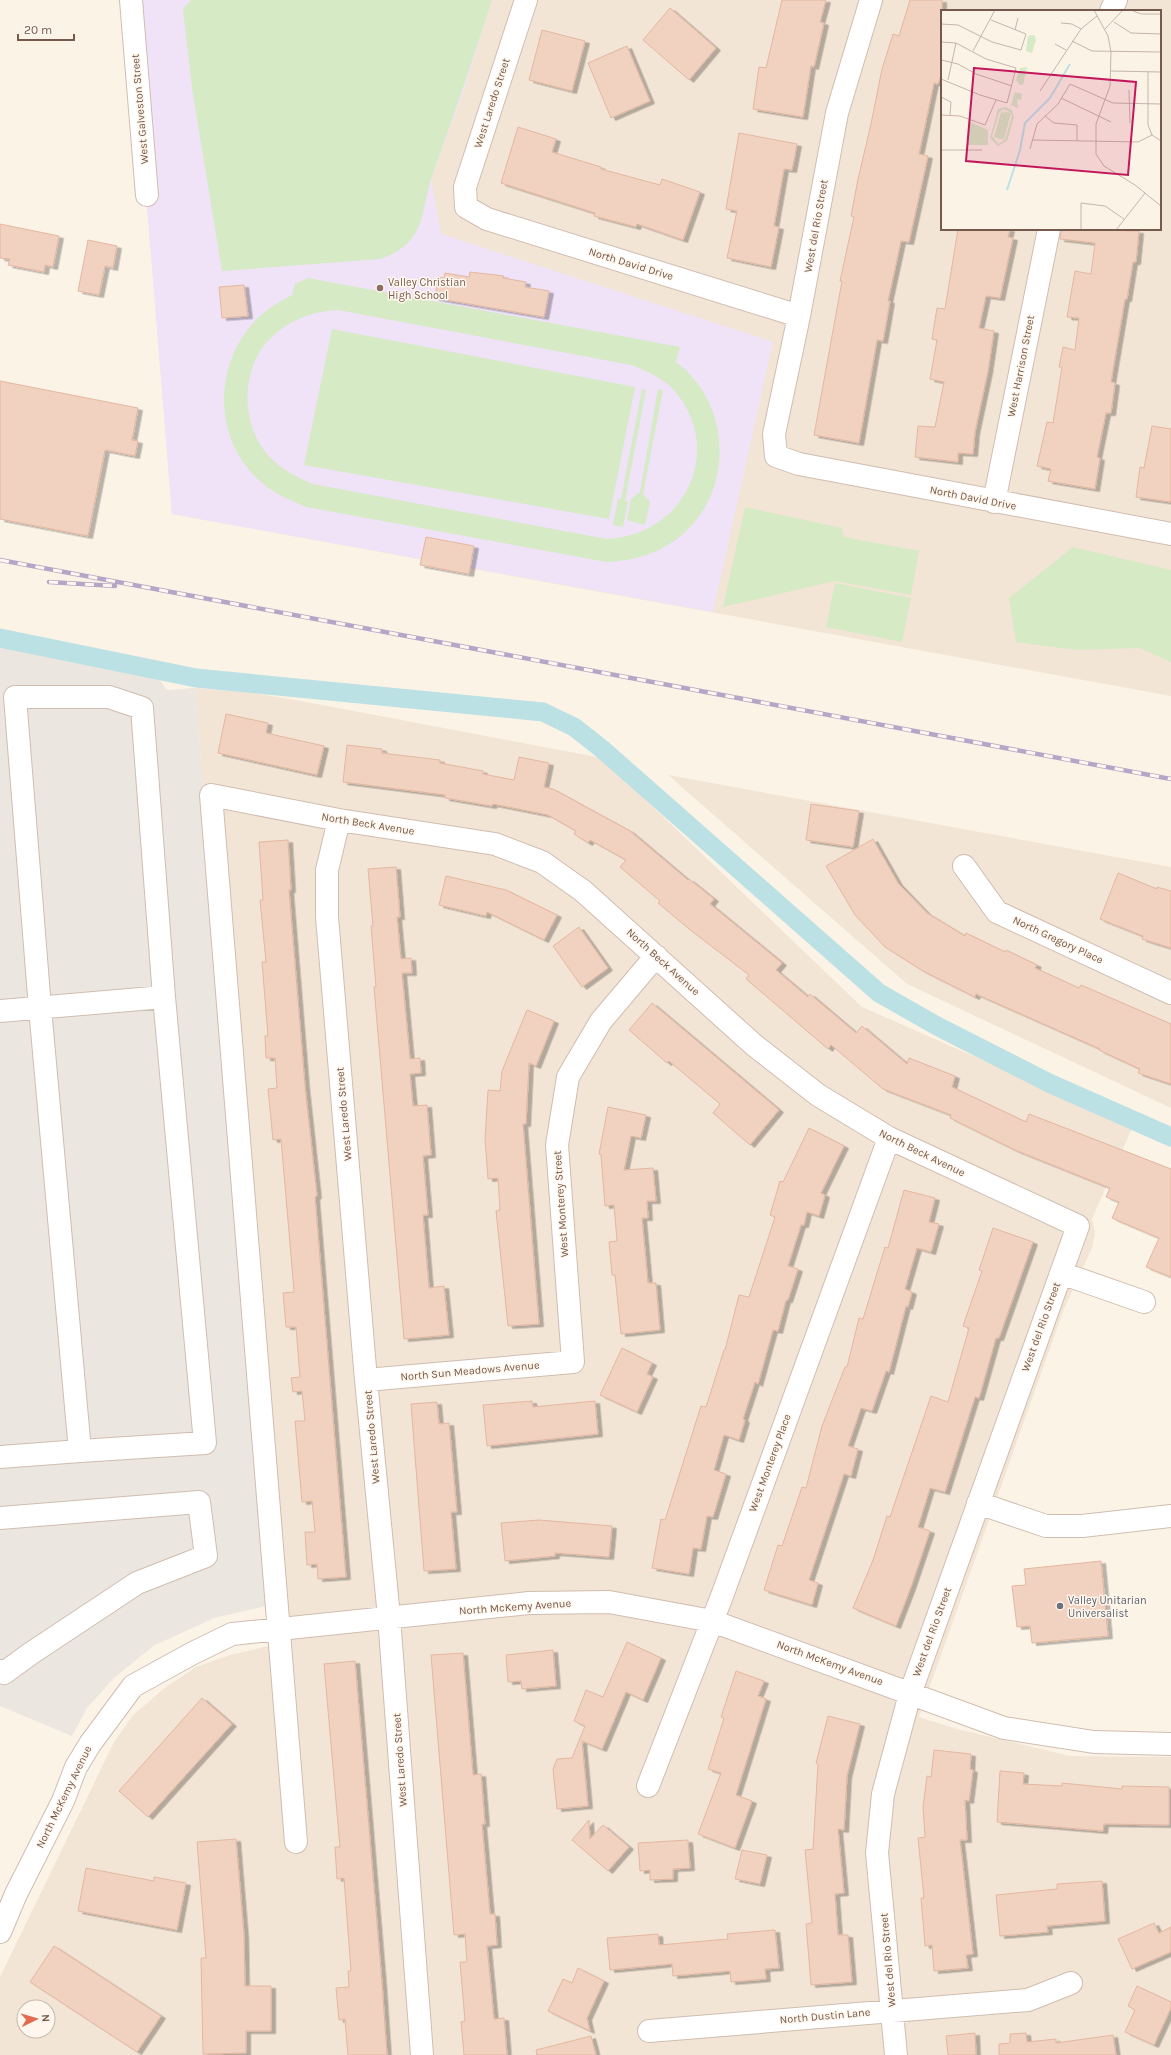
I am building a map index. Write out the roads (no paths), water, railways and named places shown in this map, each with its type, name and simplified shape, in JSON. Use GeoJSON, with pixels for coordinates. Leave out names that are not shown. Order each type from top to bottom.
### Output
{"type":"FeatureCollection","features":[{"type":"Feature","properties":{"kind":"street","name":"West Galveston Street"},"geometry":{"type":"LineString","coordinates":[[131,0],[147,195]]}},
{"type":"Feature","properties":{"kind":"street","name":"West Laredo Street"},"geometry":{"type":"LineString","coordinates":[[466,207],[465,187],[526,0]]}},
{"type":"Feature","properties":{"kind":"street","name":"West del Rio Street"},"geometry":{"type":"LineString","coordinates":[[776,456],[774,434],[799,316],[837,112],[871,0]]}},
{"type":"Feature","properties":{"kind":"street"},"geometry":{"type":"LineString","coordinates":[[1111,10],[1116,0]]}},
{"type":"Feature","properties":{"kind":"street","name":"North David Drive"},"geometry":{"type":"LineString","coordinates":[[466,207],[487,219],[799,316]]}},
{"type":"Feature","properties":{"kind":"street","name":"West Harrison Street"},"geometry":{"type":"LineString","coordinates":[[994,502],[1049,230]]}},
{"type":"Feature","properties":{"kind":"street","name":"North David Drive"},"geometry":{"type":"LineString","coordinates":[[776,456],[799,464],[994,502],[1171,534]]}},
{"type":"Feature","properties":{"kind":"street"},"geometry":{"type":"LineString","coordinates":[[0,1457],[206,1443],[164,997],[142,708],[109,697],[7,697],[40,1008],[80,1451]]}},
{"type":"Feature","properties":{"kind":"street","name":"North Beck Avenue"},"geometry":{"type":"LineString","coordinates":[[278,1629],[211,795],[338,820],[495,844],[542,862],[583,891],[760,1050],[818,1095],[889,1138],[1078,1226]]}},
{"type":"Feature","properties":{"kind":"street","name":"West Laredo Street"},"geometry":{"type":"LineString","coordinates":[[338,820],[327,870],[327,917],[366,1380],[389,1617],[422,2055]]}},
{"type":"Feature","properties":{"kind":"street","name":"North Gregory Place"},"geometry":{"type":"LineString","coordinates":[[964,866],[997,912],[1171,993]]}},
{"type":"Feature","properties":{"kind":"street","name":"West Monterey Street"},"geometry":{"type":"LineString","coordinates":[[573,1362],[557,1145],[568,1077],[601,1021],[656,956]]}},
{"type":"Feature","properties":{"kind":"street"},"geometry":{"type":"LineString","coordinates":[[0,1011],[164,997]]}},
{"type":"Feature","properties":{"kind":"street","name":"West Monterey Place"},"geometry":{"type":"LineString","coordinates":[[648,1786],[712,1621],[889,1138]]}},
{"type":"Feature","properties":{"kind":"street","name":"West del Rio Street"},"geometry":{"type":"LineString","coordinates":[[896,2055],[877,1853],[883,1794],[910,1694],[1078,1226]]}},
{"type":"Feature","properties":{"kind":"street"},"geometry":{"type":"LineString","coordinates":[[1061,1273],[1144,1302]]}},
{"type":"Feature","properties":{"kind":"street","name":"North Sun Meadows Avenue"},"geometry":{"type":"LineString","coordinates":[[366,1380],[573,1362]]}},
{"type":"Feature","properties":{"kind":"street"},"geometry":{"type":"LineString","coordinates":[[0,1518],[199,1502],[206,1556],[137,1583],[4,1673],[0,1671]]}},
{"type":"Feature","properties":{"kind":"street"},"geometry":{"type":"LineString","coordinates":[[978,1503],[1046,1526],[1082,1526],[1171,1516]]}},
{"type":"Feature","properties":{"kind":"street","name":"North McKemy Avenue"},"geometry":{"type":"LineString","coordinates":[[0,1932],[16,1894],[63,1802],[76,1767],[90,1744],[133,1686],[193,1653],[232,1634],[529,1604],[609,1602],[712,1621],[1004,1728],[1094,1742],[1171,1744]]}},
{"type":"Feature","properties":{"kind":"street"},"geometry":{"type":"LineString","coordinates":[[278,1629],[296,1842]]}},
{"type":"Feature","properties":{"kind":"street","name":"North Dustin Lane"},"geometry":{"type":"LineString","coordinates":[[649,2031],[1028,2000],[1071,1983]]}},
{"type":"Feature","properties":{"kind":"waterway"},"geometry":{"type":"LineString","coordinates":[[0,638],[196,678],[543,712],[574,727],[602,749],[879,993],[937,1026],[1049,1083],[1171,1137]]}},
{"type":"Feature","properties":{"kind":"railway"},"geometry":{"type":"LineString","coordinates":[[0,560],[1171,779]]}},
{"type":"Feature","properties":{"kind":"railway"},"geometry":{"type":"LineString","coordinates":[[49,582],[115,586]]}},
{"type":"Feature","properties":{"kind":"place","name":"Valley Christian High School"},"geometry":{"type":"Point","coordinates":[380,288]}},
{"type":"Feature","properties":{"kind":"place","name":"Valley Unitarian Universalist"},"geometry":{"type":"Point","coordinates":[1060,1606]}}]}
